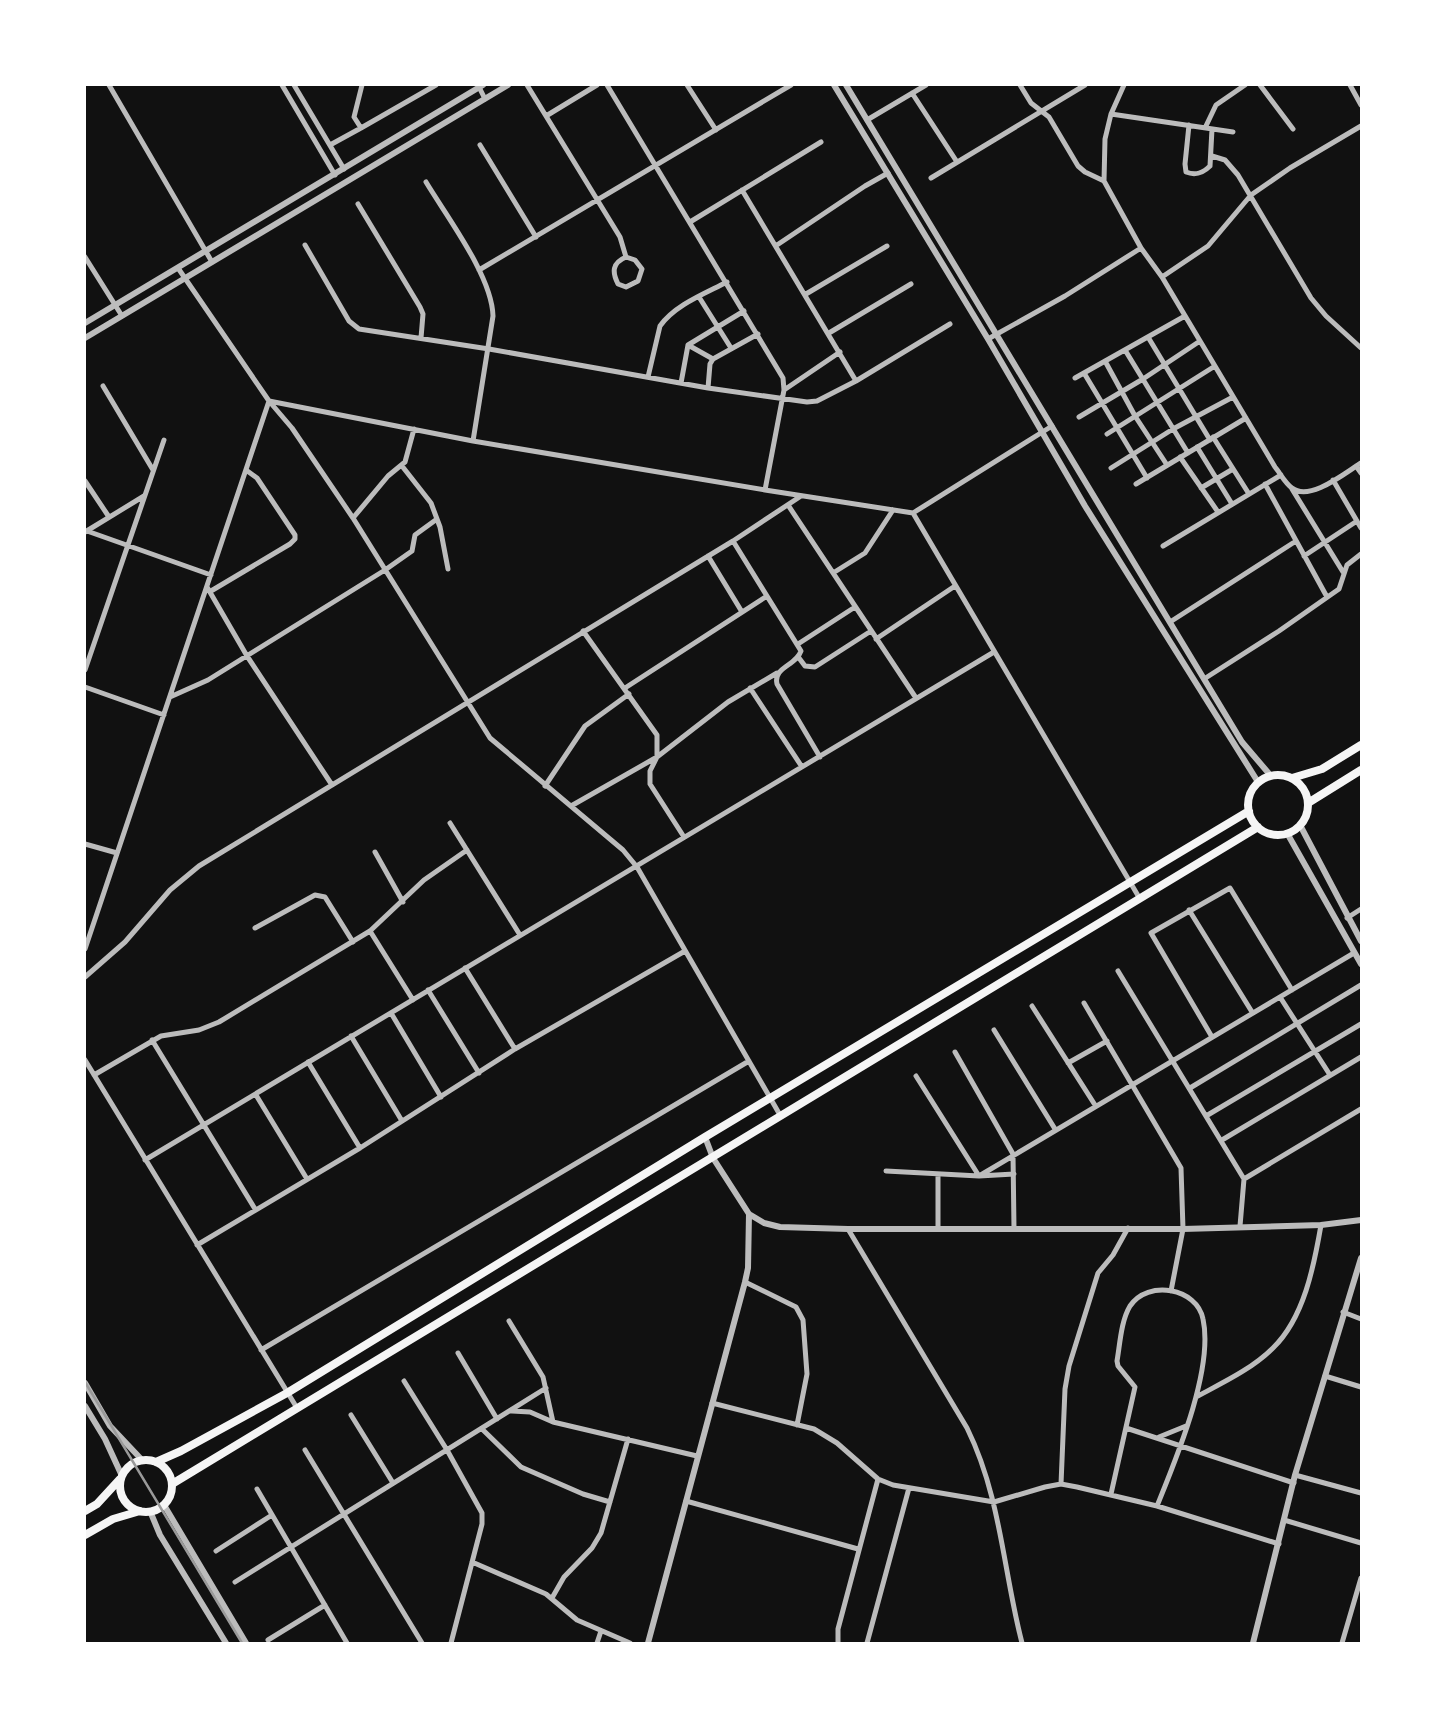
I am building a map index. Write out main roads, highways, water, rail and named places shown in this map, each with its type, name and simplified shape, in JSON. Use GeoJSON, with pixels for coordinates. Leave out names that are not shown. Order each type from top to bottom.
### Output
{"type":"FeatureCollection","features":[{"type":"Feature","properties":{"kind":"main road"},"geometry":{"type":"LineString","coordinates":[[1292,778],[1303,789],[1308,803],[1305,819],[1287,834],[1277,835],[1258,827],[1249,811],[1250,796],[1258,782],[1271,776],[1292,778],[1322,769],[1361,745]]}},
{"type":"Feature","properties":{"kind":"main road"},"geometry":{"type":"LineString","coordinates":[[1308,803],[1361,770]]}},
{"type":"Feature","properties":{"kind":"main road"},"geometry":{"type":"LineString","coordinates":[[156,1462],[181,1451],[287,1392],[705,1137],[1249,811]]}},
{"type":"Feature","properties":{"kind":"main road"},"geometry":{"type":"LineString","coordinates":[[172,1484],[1258,827]]}},
{"type":"Feature","properties":{"kind":"main road"},"geometry":{"type":"LineString","coordinates":[[85,1511],[97,1504],[130,1465],[142,1460],[156,1462],[167,1471],[172,1484],[171,1492],[164,1505],[150,1511],[140,1511],[113,1519],[85,1535]]}},
{"type":"Feature","properties":{"kind":"main road"},"geometry":{"type":"LineString","coordinates":[[121,1477],[122,1495],[132,1508],[140,1511]]}},
{"type":"Feature","properties":{"kind":"railway"},"geometry":{"type":"LineString","coordinates":[[85,1382],[242,1643]]}}]}
